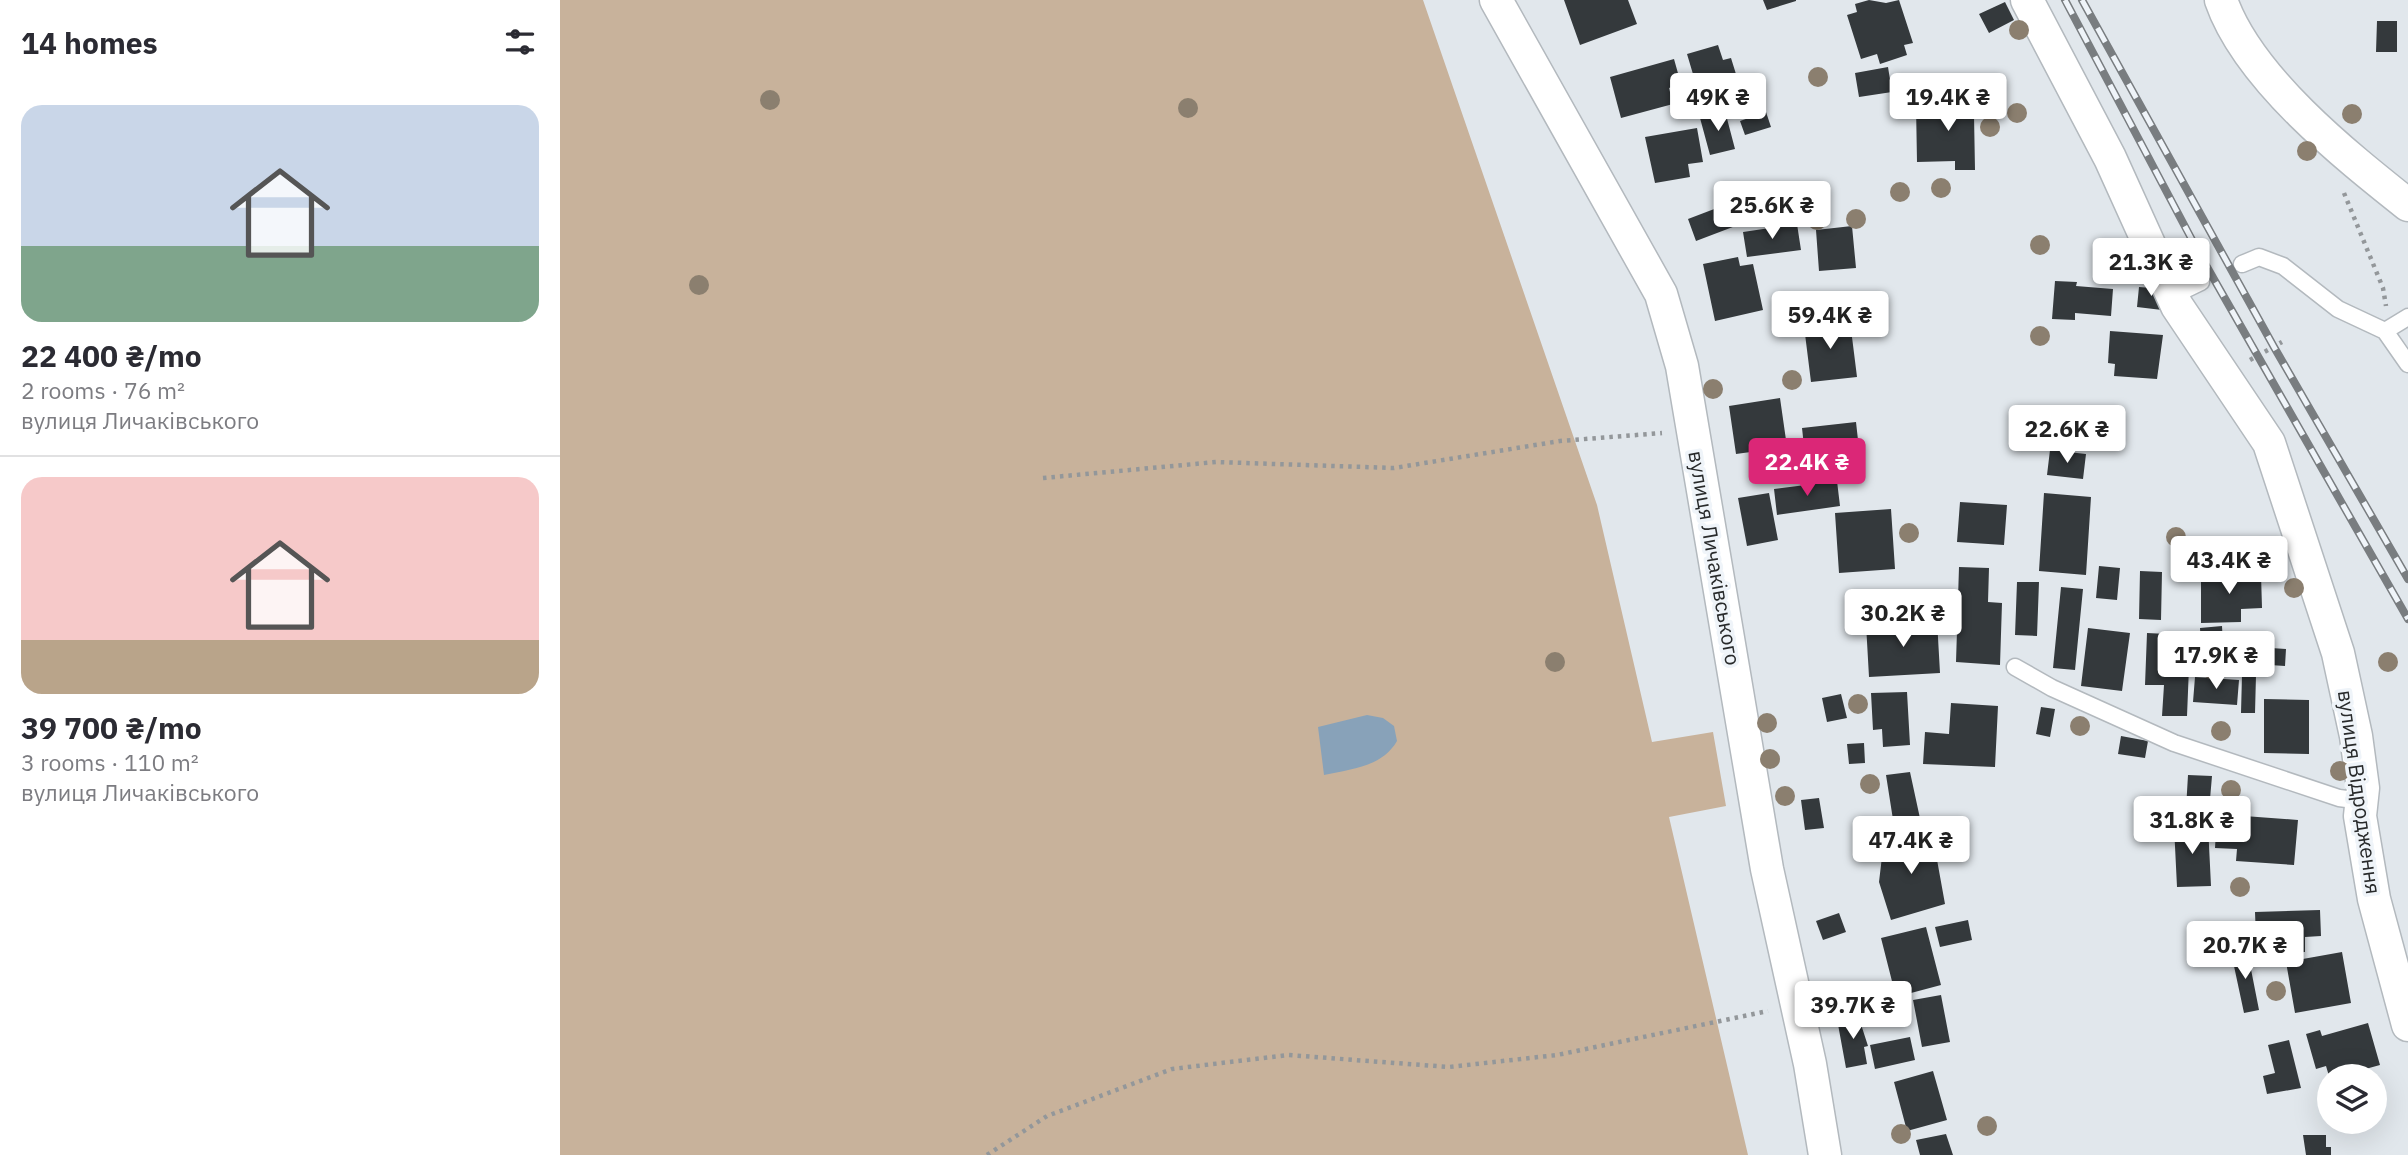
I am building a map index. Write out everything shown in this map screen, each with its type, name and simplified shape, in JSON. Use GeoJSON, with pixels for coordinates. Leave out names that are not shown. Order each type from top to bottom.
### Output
{"type":"FeatureCollection","features":[{"type":"Feature","properties":{"kind":"street","name":"вулиця Личаківського"},"geometry":{"type":"LineString","coordinates":[[1496,0],[1661,294],[1682,366],[1767,869],[1797,1005],[1825,1155]]}},
{"type":"Feature","properties":{"kind":"street","name":"вулиця Відродження"},"geometry":{"type":"LineString","coordinates":[[2027,0],[2110,158],[2172,296],[2200,345],[2269,443],[2338,653],[2356,736],[2362,801],[2360,816],[2374,899],[2408,1026]]}},
{"type":"Feature","properties":{"kind":"street"},"geometry":{"type":"LineString","coordinates":[[2221,0],[2227,18],[2268,77],[2333,146],[2408,205]]}},
{"type":"Feature","properties":{"kind":"lane"},"geometry":{"type":"LineString","coordinates":[[2242,264],[2259,257],[2283,265],[2338,309],[2385,331],[2408,364]]}},
{"type":"Feature","properties":{"kind":"lane"},"geometry":{"type":"LineString","coordinates":[[2172,296],[2201,282]]}},
{"type":"Feature","properties":{"kind":"lane"},"geometry":{"type":"LineString","coordinates":[[2385,331],[2408,317]]}},
{"type":"Feature","properties":{"kind":"lane"},"geometry":{"type":"LineString","coordinates":[[2015,667],[2052,688],[2174,743],[2339,798],[2362,801]]}},
{"type":"Feature","properties":{"kind":"path"},"geometry":{"type":"LineString","coordinates":[[2333,146],[2331,162],[2383,288],[2388,318],[2385,331]]}},
{"type":"Feature","properties":{"kind":"path"},"geometry":{"type":"LineString","coordinates":[[2249,360],[2282,342]]}},
{"type":"Feature","properties":{"kind":"path"},"geometry":{"type":"LineString","coordinates":[[1043,478],[1216,462],[1394,468],[1560,440],[1693,430]]}},
{"type":"Feature","properties":{"kind":"path"},"geometry":{"type":"LineString","coordinates":[[987,1155],[1047,1116],[1172,1069],[1288,1055],[1449,1067],[1557,1055],[1797,1005]]}},
{"type":"Feature","properties":{"kind":"shaded area"},"geometry":{"type":"Polygon","coordinates":[[[560,0],[1423,0],[1597,505],[1652,742],[1713,732],[1726,806],[1669,817],[1748,1155],[560,1155],[560,0]]]}},
{"type":"Feature","properties":{"kind":"water"},"geometry":{"type":"Polygon","coordinates":[[[1367,715],[1383,718],[1394,726],[1397,741],[1391,750],[1374,762],[1324,775],[1318,727],[1367,715]]]}},
{"type":"Feature","properties":{"kind":"building"},"geometry":{"type":"Polygon","coordinates":[[[1564,0],[1628,0],[1637,24],[1580,45],[1564,0]]]}},
{"type":"Feature","properties":{"kind":"building"},"geometry":{"type":"Polygon","coordinates":[[[1763,0],[1796,0],[1796,1],[1767,10],[1763,0]]]}},
{"type":"Feature","properties":{"kind":"building"},"geometry":{"type":"Polygon","coordinates":[[[1869,0],[1886,3],[1899,0],[1913,43],[1904,45],[1907,55],[1880,64],[1877,54],[1861,59],[1847,15],[1857,12],[1855,4],[1869,0]]]}},
{"type":"Feature","properties":{"kind":"building"},"geometry":{"type":"Polygon","coordinates":[[[2005,2],[2014,20],[1989,33],[1979,14],[2005,2]]]}},
{"type":"Feature","properties":{"kind":"building"},"geometry":{"type":"Polygon","coordinates":[[[2377,21],[2397,21],[2397,52],[2376,52],[2377,21]]]}},
{"type":"Feature","properties":{"kind":"building"},"geometry":{"type":"Polygon","coordinates":[[[1718,45],[1723,60],[1731,58],[1740,87],[1701,101],[1687,54],[1718,45]]]}},
{"type":"Feature","properties":{"kind":"building"},"geometry":{"type":"Polygon","coordinates":[[[1674,59],[1681,84],[1669,88],[1673,104],[1621,118],[1610,77],[1674,59]]]}},
{"type":"Feature","properties":{"kind":"building"},"geometry":{"type":"Polygon","coordinates":[[[1888,67],[1892,92],[1859,97],[1855,73],[1888,67]]]}},
{"type":"Feature","properties":{"kind":"building"},"geometry":{"type":"Polygon","coordinates":[[[1984,98],[1984,114],[1974,115],[1975,170],[1955,170],[1955,161],[1917,162],[1916,105],[1953,104],[1984,98]]]}},
{"type":"Feature","properties":{"kind":"building"},"geometry":{"type":"Polygon","coordinates":[[[1725,111],[1735,149],[1710,155],[1700,118],[1725,111]]]}},
{"type":"Feature","properties":{"kind":"building"},"geometry":{"type":"Polygon","coordinates":[[[1766,112],[1771,127],[1745,135],[1740,121],[1766,112]]]}},
{"type":"Feature","properties":{"kind":"building"},"geometry":{"type":"Polygon","coordinates":[[[1697,128],[1703,162],[1688,164],[1690,177],[1655,183],[1645,137],[1697,128]]]}},
{"type":"Feature","properties":{"kind":"building"},"geometry":{"type":"Polygon","coordinates":[[[1730,203],[1738,225],[1696,241],[1688,219],[1730,203]]]}},
{"type":"Feature","properties":{"kind":"building"},"geometry":{"type":"Polygon","coordinates":[[[1797,224],[1801,250],[1747,257],[1743,232],[1797,224]]]}},
{"type":"Feature","properties":{"kind":"building"},"geometry":{"type":"Polygon","coordinates":[[[1852,226],[1856,268],[1819,271],[1816,230],[1852,226]]]}},
{"type":"Feature","properties":{"kind":"building"},"geometry":{"type":"Polygon","coordinates":[[[1738,257],[1740,266],[1753,264],[1763,310],[1715,321],[1703,264],[1738,257]]]}},
{"type":"Feature","properties":{"kind":"building"},"geometry":{"type":"Polygon","coordinates":[[[2055,281],[2113,289],[2111,316],[2075,313],[2075,320],[2052,319],[2055,281]]]}},
{"type":"Feature","properties":{"kind":"building"},"geometry":{"type":"Polygon","coordinates":[[[2139,287],[2164,289],[2162,310],[2137,307],[2139,287]]]}},
{"type":"Feature","properties":{"kind":"building"},"geometry":{"type":"Polygon","coordinates":[[[1850,321],[1857,377],[1811,382],[1804,326],[1850,321]]]}},
{"type":"Feature","properties":{"kind":"building"},"geometry":{"type":"Polygon","coordinates":[[[2110,331],[2163,335],[2157,379],[2114,376],[2115,364],[2108,363],[2110,331]]]}},
{"type":"Feature","properties":{"kind":"building"},"geometry":{"type":"Polygon","coordinates":[[[1780,398],[1787,447],[1736,454],[1729,406],[1780,398]]]}},
{"type":"Feature","properties":{"kind":"building"},"geometry":{"type":"Polygon","coordinates":[[[1856,422],[1861,467],[1807,473],[1802,428],[1856,422]]]}},
{"type":"Feature","properties":{"kind":"building"},"geometry":{"type":"Polygon","coordinates":[[[2050,450],[2086,454],[2083,479],[2047,475],[2050,450]]]}},
{"type":"Feature","properties":{"kind":"building"},"geometry":{"type":"Polygon","coordinates":[[[1837,481],[1840,506],[1777,515],[1774,489],[1837,481]]]}},
{"type":"Feature","properties":{"kind":"building"},"geometry":{"type":"Polygon","coordinates":[[[1769,493],[1778,540],[1747,546],[1738,498],[1769,493]]]}},
{"type":"Feature","properties":{"kind":"building"},"geometry":{"type":"Polygon","coordinates":[[[2044,493],[2091,497],[2086,575],[2039,571],[2044,493]]]}},
{"type":"Feature","properties":{"kind":"building"},"geometry":{"type":"Polygon","coordinates":[[[1960,502],[2007,505],[2004,545],[1957,542],[1960,502]]]}},
{"type":"Feature","properties":{"kind":"building"},"geometry":{"type":"Polygon","coordinates":[[[1891,509],[1895,569],[1839,573],[1835,513],[1891,509]]]}},
{"type":"Feature","properties":{"kind":"building"},"geometry":{"type":"Polygon","coordinates":[[[2099,566],[2120,568],[2117,600],[2096,598],[2099,566]]]}},
{"type":"Feature","properties":{"kind":"building"},"geometry":{"type":"Polygon","coordinates":[[[1959,567],[1989,568],[1988,602],[2002,603],[2000,665],[1956,662],[1959,567]]]}},
{"type":"Feature","properties":{"kind":"building"},"geometry":{"type":"Polygon","coordinates":[[[2140,571],[2162,572],[2161,620],[2139,619],[2140,571]]]}},
{"type":"Feature","properties":{"kind":"building"},"geometry":{"type":"Polygon","coordinates":[[[2201,574],[2261,574],[2262,608],[2241,609],[2241,622],[2201,623],[2201,574]]]}},
{"type":"Feature","properties":{"kind":"building"},"geometry":{"type":"Polygon","coordinates":[[[2017,582],[2039,582],[2037,636],[2015,635],[2017,582]]]}},
{"type":"Feature","properties":{"kind":"building"},"geometry":{"type":"Polygon","coordinates":[[[2061,587],[2083,589],[2075,670],[2053,668],[2061,587]]]}},
{"type":"Feature","properties":{"kind":"building"},"geometry":{"type":"Polygon","coordinates":[[[1937,620],[1940,673],[1869,677],[1866,624],[1937,620]]]}},
{"type":"Feature","properties":{"kind":"building"},"geometry":{"type":"Polygon","coordinates":[[[2222,626],[2223,645],[2201,646],[2200,628],[2222,626]]]}},
{"type":"Feature","properties":{"kind":"building"},"geometry":{"type":"Polygon","coordinates":[[[2088,628],[2130,633],[2122,691],[2081,686],[2088,628]]]}},
{"type":"Feature","properties":{"kind":"building"},"geometry":{"type":"Polygon","coordinates":[[[2147,633],[2167,634],[2166,666],[2189,667],[2187,716],[2162,716],[2164,685],[2145,685],[2147,633]]]}},
{"type":"Feature","properties":{"kind":"building"},"geometry":{"type":"Polygon","coordinates":[[[2225,645],[2286,649],[2285,666],[2224,662],[2225,645]]]}},
{"type":"Feature","properties":{"kind":"building"},"geometry":{"type":"Polygon","coordinates":[[[2242,675],[2256,675],[2255,713],[2241,713],[2242,675]]]}},
{"type":"Feature","properties":{"kind":"building"},"geometry":{"type":"Polygon","coordinates":[[[2195,677],[2239,680],[2237,705],[2193,702],[2195,677]]]}},
{"type":"Feature","properties":{"kind":"building"},"geometry":{"type":"Polygon","coordinates":[[[1907,692],[1910,745],[1883,747],[1882,729],[1873,730],[1871,693],[1907,692]]]}},
{"type":"Feature","properties":{"kind":"building"},"geometry":{"type":"Polygon","coordinates":[[[1841,694],[1847,718],[1827,722],[1822,698],[1841,694]]]}},
{"type":"Feature","properties":{"kind":"building"},"geometry":{"type":"Polygon","coordinates":[[[2264,699],[2309,700],[2309,754],[2264,753],[2264,699]]]}},
{"type":"Feature","properties":{"kind":"building"},"geometry":{"type":"Polygon","coordinates":[[[1951,703],[1998,706],[1995,767],[1923,764],[1925,732],[1949,734],[1951,703]]]}},
{"type":"Feature","properties":{"kind":"building"},"geometry":{"type":"Polygon","coordinates":[[[2041,707],[2055,709],[2050,737],[2036,734],[2041,707]]]}},
{"type":"Feature","properties":{"kind":"building"},"geometry":{"type":"Polygon","coordinates":[[[2121,736],[2148,741],[2145,758],[2118,754],[2121,736]]]}},
{"type":"Feature","properties":{"kind":"building"},"geometry":{"type":"Polygon","coordinates":[[[1864,743],[1865,763],[1849,764],[1847,744],[1864,743]]]}},
{"type":"Feature","properties":{"kind":"building"},"geometry":{"type":"Polygon","coordinates":[[[1910,772],[1921,823],[1894,826],[1886,775],[1910,772]]]}},
{"type":"Feature","properties":{"kind":"building"},"geometry":{"type":"Polygon","coordinates":[[[2188,775],[2212,776],[2209,811],[2186,809],[2188,775]]]}},
{"type":"Feature","properties":{"kind":"building"},"geometry":{"type":"Polygon","coordinates":[[[1819,798],[1824,828],[1805,830],[1801,800],[1819,798]]]}},
{"type":"Feature","properties":{"kind":"building"},"geometry":{"type":"Polygon","coordinates":[[[2217,814],[2298,820],[2294,865],[2236,861],[2237,849],[2215,848],[2217,814]]]}},
{"type":"Feature","properties":{"kind":"building"},"geometry":{"type":"Polygon","coordinates":[[[2208,825],[2211,886],[2177,887],[2174,826],[2208,825]]]}},
{"type":"Feature","properties":{"kind":"building"},"geometry":{"type":"Polygon","coordinates":[[[1932,832],[1945,904],[1891,920],[1879,882],[1883,848],[1887,849],[1888,839],[1932,832]]]}},
{"type":"Feature","properties":{"kind":"building"},"geometry":{"type":"Polygon","coordinates":[[[2320,910],[2321,936],[2305,937],[2305,952],[2287,953],[2286,938],[2256,939],[2255,912],[2320,910]]]}},
{"type":"Feature","properties":{"kind":"building"},"geometry":{"type":"Polygon","coordinates":[[[1839,913],[1846,932],[1823,940],[1816,921],[1839,913]]]}},
{"type":"Feature","properties":{"kind":"building"},"geometry":{"type":"Polygon","coordinates":[[[1968,920],[1972,940],[1940,947],[1935,927],[1968,920]]]}},
{"type":"Feature","properties":{"kind":"building"},"geometry":{"type":"Polygon","coordinates":[[[1926,927],[1941,985],[1896,997],[1881,938],[1926,927]]]}},
{"type":"Feature","properties":{"kind":"building"},"geometry":{"type":"Polygon","coordinates":[[[2247,949],[2259,1010],[2244,1013],[2231,952],[2247,949]]]}},
{"type":"Feature","properties":{"kind":"building"},"geometry":{"type":"Polygon","coordinates":[[[2342,952],[2351,1003],[2295,1013],[2286,962],[2342,952]]]}},
{"type":"Feature","properties":{"kind":"building"},"geometry":{"type":"Polygon","coordinates":[[[1941,995],[1950,1042],[1922,1047],[1913,1000],[1941,995]]]}},
{"type":"Feature","properties":{"kind":"building"},"geometry":{"type":"Polygon","coordinates":[[[1858,1015],[1868,1046],[1864,1047],[1867,1064],[1846,1068],[1837,1019],[1858,1015]]]}},
{"type":"Feature","properties":{"kind":"building"},"geometry":{"type":"Polygon","coordinates":[[[2368,1023],[2380,1064],[2317,1064],[2316,1069],[2306,1034],[2320,1030],[2322,1036],[2368,1023]]]}},
{"type":"Feature","properties":{"kind":"building"},"geometry":{"type":"Polygon","coordinates":[[[1910,1037],[1915,1060],[1875,1069],[1870,1045],[1910,1037]]]}},
{"type":"Feature","properties":{"kind":"building"},"geometry":{"type":"Polygon","coordinates":[[[2289,1040],[2301,1088],[2267,1094],[2263,1076],[2275,1073],[2268,1045],[2289,1040]]]}},
{"type":"Feature","properties":{"kind":"building"},"geometry":{"type":"Polygon","coordinates":[[[1933,1071],[1947,1120],[1907,1131],[1894,1082],[1933,1071]]]}},
{"type":"Feature","properties":{"kind":"building"},"geometry":{"type":"Polygon","coordinates":[[[1946,1134],[1953,1155],[1920,1155],[1916,1140],[1946,1134]]]}},
{"type":"Feature","properties":{"kind":"building"},"geometry":{"type":"Polygon","coordinates":[[[2303,1135],[2326,1135],[2326,1147],[2331,1147],[2331,1155],[2306,1155],[2303,1135]]]}},
{"type":"Feature","properties":{"kind":"railway"},"geometry":{"type":"LineString","coordinates":[[2065,0],[2199,253],[2408,619]]}},
{"type":"Feature","properties":{"kind":"railway"},"geometry":{"type":"LineString","coordinates":[[2082,0],[2274,347],[2408,579]]}}]}
